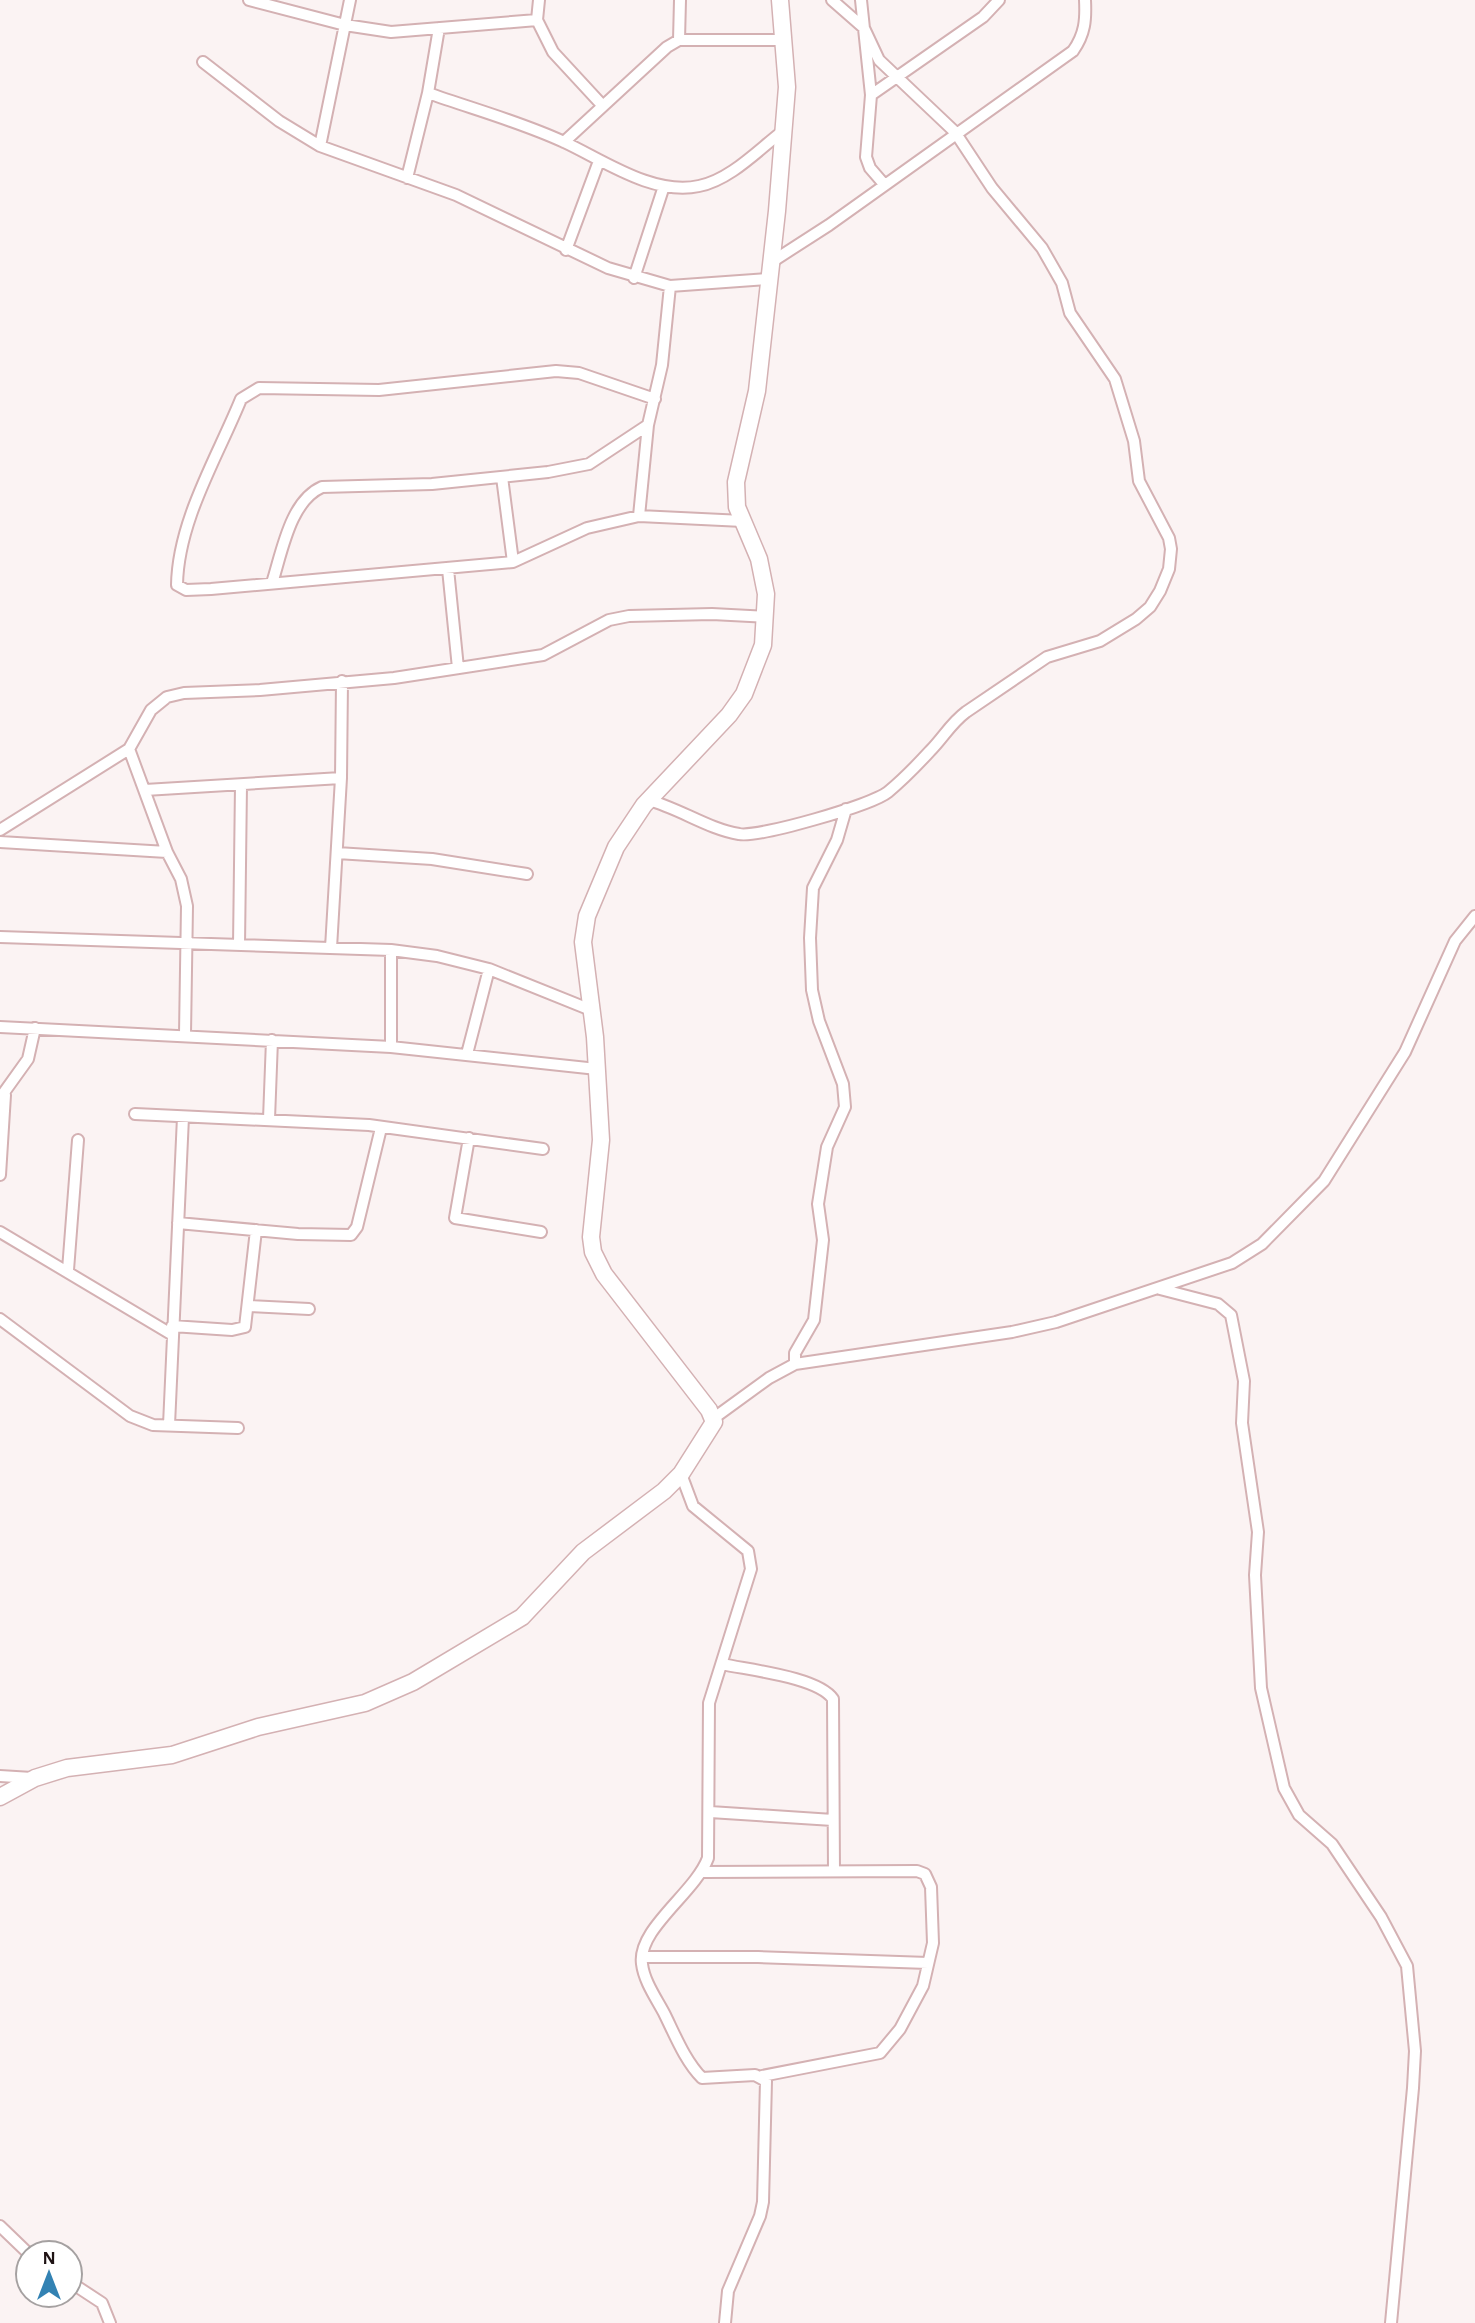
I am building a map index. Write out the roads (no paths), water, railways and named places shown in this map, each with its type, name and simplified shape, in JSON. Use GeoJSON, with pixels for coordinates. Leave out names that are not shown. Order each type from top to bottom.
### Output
{"type":"FeatureCollection","features":[{"type":"Feature","properties":{"kind":"street"},"geometry":{"type":"LineString","coordinates":[[249,0],[345,25],[391,32],[537,20]]}},
{"type":"Feature","properties":{"kind":"street"},"geometry":{"type":"LineString","coordinates":[[320,146],[350,0]]}},
{"type":"Feature","properties":{"kind":"street"},"geometry":{"type":"LineString","coordinates":[[539,0],[537,20],[553,52],[602,105]]}},
{"type":"Feature","properties":{"kind":"street"},"geometry":{"type":"LineString","coordinates":[[679,40],[680,0]]}},
{"type":"Feature","properties":{"kind":"street"},"geometry":{"type":"LineString","coordinates":[[714,1418],[604,1275],[593,1252],[593,1193],[601,1140],[592,1010],[583,942],[587,916],[616,847],[648,800],[729,715],[744,694],[763,645],[767,617],[759,559],[737,507],[736,482],[757,391],[783,131],[787,87],[780,0]]}},
{"type":"Feature","properties":{"kind":"street"},"geometry":{"type":"LineString","coordinates":[[648,800],[675,807],[740,835],[805,822],[885,795],[930,751],[955,720],[1047,657],[1100,641],[1136,619],[1150,607],[1169,569],[1169,538],[1139,481],[1134,441],[1115,379],[1070,313],[1062,283],[1042,248],[992,188],[955,132],[879,60],[864,29],[832,0]]}},
{"type":"Feature","properties":{"kind":"street"},"geometry":{"type":"LineString","coordinates":[[861,0],[872,95],[866,157],[870,167],[883,183]]}},
{"type":"Feature","properties":{"kind":"street"},"geometry":{"type":"LineString","coordinates":[[872,95],[983,17],[999,0]]}},
{"type":"Feature","properties":{"kind":"street"},"geometry":{"type":"LineString","coordinates":[[203,62],[279,121],[320,146],[456,195],[566,250],[634,278],[670,286],[769,271],[883,183],[1073,51],[1081,39],[1086,21],[1085,0]]}},
{"type":"Feature","properties":{"kind":"street"},"geometry":{"type":"LineString","coordinates":[[407,178],[428,93],[439,29]]}},
{"type":"Feature","properties":{"kind":"street"},"geometry":{"type":"LineString","coordinates":[[564,142],[602,105],[679,40],[783,40]]}},
{"type":"Feature","properties":{"kind":"street"},"geometry":{"type":"LineString","coordinates":[[428,93],[564,142],[598,161],[664,186],[698,187],[726,174],[783,131]]}},
{"type":"Feature","properties":{"kind":"street"},"geometry":{"type":"LineString","coordinates":[[566,250],[598,161]]}},
{"type":"Feature","properties":{"kind":"street"},"geometry":{"type":"LineString","coordinates":[[634,278],[664,186]]}},
{"type":"Feature","properties":{"kind":"street"},"geometry":{"type":"LineString","coordinates":[[639,516],[648,425],[662,365],[670,286]]}},
{"type":"Feature","properties":{"kind":"street"},"geometry":{"type":"LineString","coordinates":[[655,399],[579,373],[556,372],[379,390],[259,388],[250,391],[241,399],[195,507],[177,560],[177,585],[186,590],[513,562],[587,528],[639,516],[743,521]]}},
{"type":"Feature","properties":{"kind":"street"},"geometry":{"type":"LineString","coordinates":[[272,583],[296,515],[310,492],[322,487],[421,485],[502,477],[589,464],[648,425]]}},
{"type":"Feature","properties":{"kind":"street"},"geometry":{"type":"LineString","coordinates":[[502,477],[513,562]]}},
{"type":"Feature","properties":{"kind":"street"},"geometry":{"type":"LineString","coordinates":[[448,569],[458,668]]}},
{"type":"Feature","properties":{"kind":"street"},"geometry":{"type":"LineString","coordinates":[[0,830],[129,749],[151,710],[167,697],[184,693],[260,691],[394,678],[542,655],[609,620],[629,616],[712,614],[767,617]]}},
{"type":"Feature","properties":{"kind":"street"},"geometry":{"type":"LineString","coordinates":[[331,948],[341,778],[342,681]]}},
{"type":"Feature","properties":{"kind":"street"},"geometry":{"type":"LineString","coordinates":[[129,749],[167,852],[181,879],[187,906],[185,1034]]}},
{"type":"Feature","properties":{"kind":"street"},"geometry":{"type":"LineString","coordinates":[[145,790],[341,778]]}},
{"type":"Feature","properties":{"kind":"street"},"geometry":{"type":"LineString","coordinates":[[239,945],[242,785]]}},
{"type":"Feature","properties":{"kind":"street"},"geometry":{"type":"LineString","coordinates":[[795,1364],[795,1353],[814,1320],[823,1240],[818,1204],[827,1147],[845,1107],[843,1084],[819,1021],[812,990],[810,938],[813,888],[837,840],[846,809]]}},
{"type":"Feature","properties":{"kind":"street"},"geometry":{"type":"LineString","coordinates":[[0,842],[167,852]]}},
{"type":"Feature","properties":{"kind":"street"},"geometry":{"type":"LineString","coordinates":[[337,853],[432,859],[527,874]]}},
{"type":"Feature","properties":{"kind":"street"},"geometry":{"type":"LineString","coordinates":[[0,1797],[35,1778],[101,1762],[172,1755],[258,1727],[365,1703],[413,1682],[522,1617],[583,1552],[664,1491],[681,1474],[714,1418],[758,1385],[795,1364],[1012,1332],[1056,1322],[1232,1264],[1262,1244],[1312,1196],[1405,1052],[1455,941],[1475,916]]}},
{"type":"Feature","properties":{"kind":"street"},"geometry":{"type":"LineString","coordinates":[[0,937],[391,950],[437,956],[489,969],[592,1010]]}},
{"type":"Feature","properties":{"kind":"street"},"geometry":{"type":"LineString","coordinates":[[391,950],[391,1047]]}},
{"type":"Feature","properties":{"kind":"street"},"geometry":{"type":"LineString","coordinates":[[467,1054],[489,969]]}},
{"type":"Feature","properties":{"kind":"street"},"geometry":{"type":"LineString","coordinates":[[0,1027],[185,1034],[391,1047],[597,1069]]}},
{"type":"Feature","properties":{"kind":"street"},"geometry":{"type":"LineString","coordinates":[[0,1175],[2,1097],[28,1059],[35,1028]]}},
{"type":"Feature","properties":{"kind":"street"},"geometry":{"type":"LineString","coordinates":[[269,1119],[272,1040]]}},
{"type":"Feature","properties":{"kind":"street"},"geometry":{"type":"LineString","coordinates":[[135,1114],[269,1119],[381,1128],[543,1149]]}},
{"type":"Feature","properties":{"kind":"street"},"geometry":{"type":"LineString","coordinates":[[169,1425],[171,1330],[183,1117]]}},
{"type":"Feature","properties":{"kind":"street"},"geometry":{"type":"LineString","coordinates":[[178,1223],[351,1236],[357,1227],[381,1128]]}},
{"type":"Feature","properties":{"kind":"street"},"geometry":{"type":"LineString","coordinates":[[469,1138],[455,1218],[541,1231]]}},
{"type":"Feature","properties":{"kind":"street"},"geometry":{"type":"LineString","coordinates":[[68,1270],[78,1140]]}},
{"type":"Feature","properties":{"kind":"street"},"geometry":{"type":"LineString","coordinates":[[0,1232],[171,1330],[242,1330],[249,1306],[256,1230]]}},
{"type":"Feature","properties":{"kind":"street"},"geometry":{"type":"LineString","coordinates":[[1160,1289],[1218,1304],[1231,1315],[1244,1381],[1244,1437],[1258,1532],[1255,1575],[1261,1688],[1284,1788],[1299,1815],[1332,1844],[1381,1917],[1409,1972],[1414,2076],[1391,2323]]}},
{"type":"Feature","properties":{"kind":"street"},"geometry":{"type":"LineString","coordinates":[[249,1306],[309,1309]]}},
{"type":"Feature","properties":{"kind":"street"},"geometry":{"type":"LineString","coordinates":[[0,1319],[130,1416],[153,1424],[238,1428]]}},
{"type":"Feature","properties":{"kind":"street"},"geometry":{"type":"LineString","coordinates":[[681,1474],[693,1506],[713,1526],[743,1547],[750,1557],[747,1589],[711,1693],[707,1718],[710,1812],[708,1858],[703,1872],[642,1948],[648,1982],[689,2060],[702,2078],[762,2076],[880,2053],[900,2029],[923,1986],[933,1943],[933,1911],[930,1887],[925,1874],[908,1871],[703,1872]]}},
{"type":"Feature","properties":{"kind":"street"},"geometry":{"type":"LineString","coordinates":[[722,1664],[782,1677],[828,1692],[833,1699],[834,1871]]}},
{"type":"Feature","properties":{"kind":"street"},"geometry":{"type":"LineString","coordinates":[[0,1776],[35,1778]]}},
{"type":"Feature","properties":{"kind":"street"},"geometry":{"type":"LineString","coordinates":[[710,1812],[833,1820]]}},
{"type":"Feature","properties":{"kind":"street"},"geometry":{"type":"LineString","coordinates":[[642,1957],[758,1956],[928,1963]]}},
{"type":"Feature","properties":{"kind":"street"},"geometry":{"type":"LineString","coordinates":[[725,2323],[728,2291],[760,2216],[763,2202],[766,2081],[762,2076]]}},
{"type":"Feature","properties":{"kind":"street"},"geometry":{"type":"LineString","coordinates":[[0,2226],[14,2240]]}},
{"type":"Feature","properties":{"kind":"street"},"geometry":{"type":"LineString","coordinates":[[84,2291],[102,2303],[110,2323]]}}]}
